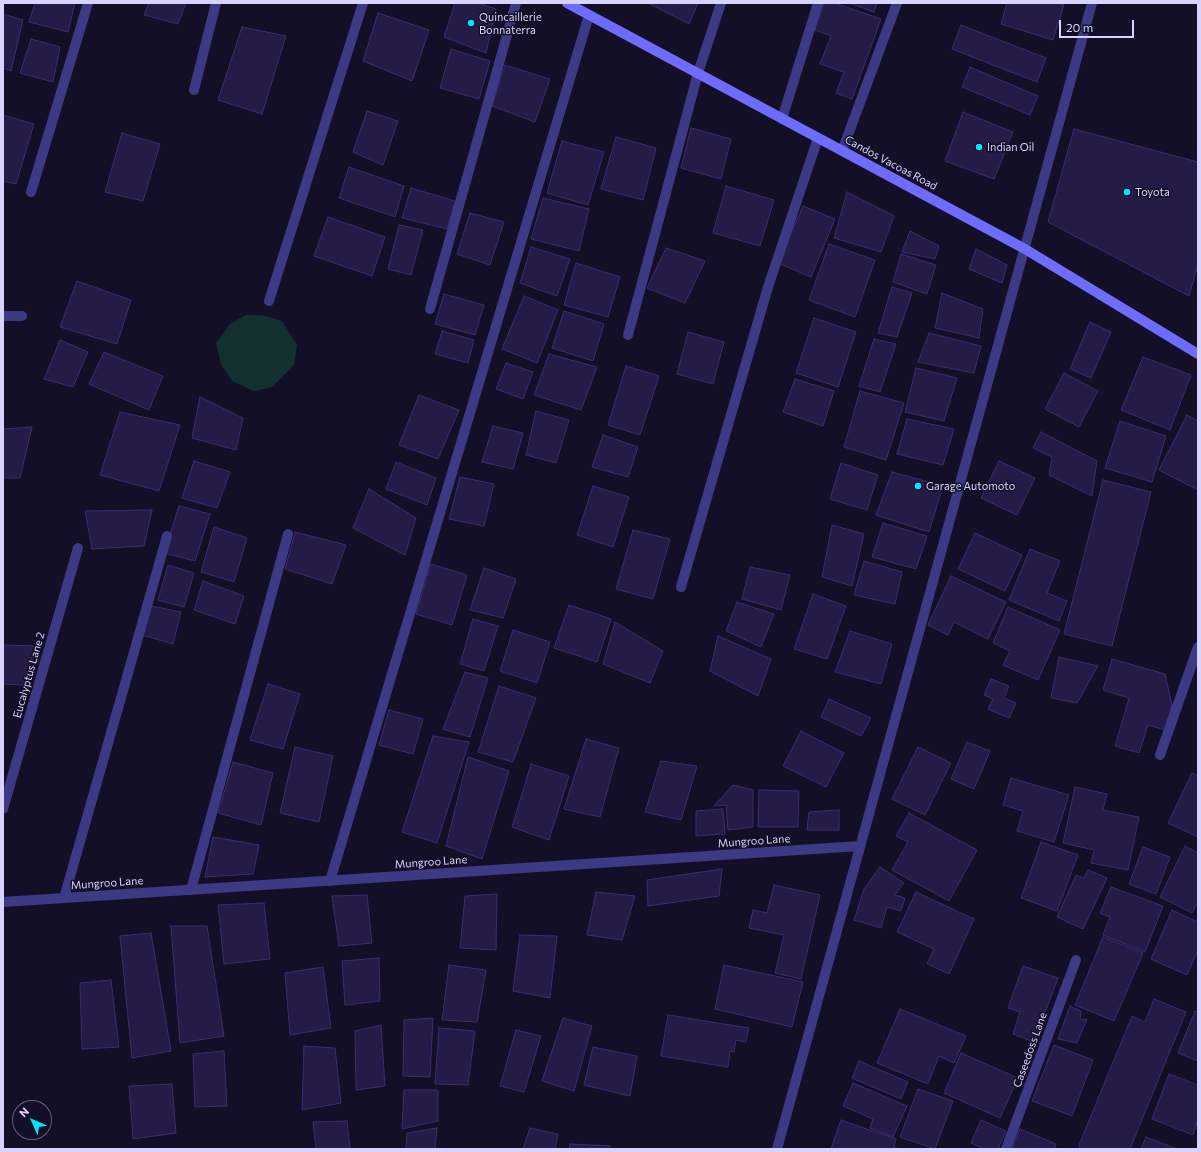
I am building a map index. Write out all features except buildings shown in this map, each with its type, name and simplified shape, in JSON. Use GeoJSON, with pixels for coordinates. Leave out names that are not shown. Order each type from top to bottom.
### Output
{"type":"FeatureCollection","features":[{"type":"Feature","properties":{"kind":"main road","name":"Candos Vacoas Road"},"geometry":{"type":"LineString","coordinates":[[570,4],[1025,249],[1198,354]]}},
{"type":"Feature","properties":{"kind":"street"},"geometry":{"type":"LineString","coordinates":[[31,192],[88,3]]}},
{"type":"Feature","properties":{"kind":"street"},"geometry":{"type":"LineString","coordinates":[[194,90],[216,3]]}},
{"type":"Feature","properties":{"kind":"street"},"geometry":{"type":"LineString","coordinates":[[269,301],[363,3]]}},
{"type":"Feature","properties":{"kind":"street"},"geometry":{"type":"LineString","coordinates":[[430,309],[516,3]]}},
{"type":"Feature","properties":{"kind":"street"},"geometry":{"type":"LineString","coordinates":[[628,335],[698,73],[721,3]]}},
{"type":"Feature","properties":{"kind":"street"},"geometry":{"type":"LineString","coordinates":[[782,119],[818,3]]}},
{"type":"Feature","properties":{"kind":"street"},"geometry":{"type":"LineString","coordinates":[[842,151],[897,3]]}},
{"type":"Feature","properties":{"kind":"street"},"geometry":{"type":"LineString","coordinates":[[777,1149],[1092,3]]}},
{"type":"Feature","properties":{"kind":"street"},"geometry":{"type":"LineString","coordinates":[[330,881],[589,15]]}},
{"type":"Feature","properties":{"kind":"street"},"geometry":{"type":"LineString","coordinates":[[681,587],[768,287],[818,138]]}},
{"type":"Feature","properties":{"kind":"street"},"geometry":{"type":"LineString","coordinates":[[3,316],[22,316]]}},
{"type":"Feature","properties":{"kind":"street"},"geometry":{"type":"LineString","coordinates":[[191,890],[288,534]]}},
{"type":"Feature","properties":{"kind":"street"},"geometry":{"type":"LineString","coordinates":[[64,898],[167,536]]}},
{"type":"Feature","properties":{"kind":"street","name":"Eucalyptus Lane 2"},"geometry":{"type":"LineString","coordinates":[[3,809],[78,548]]}},
{"type":"Feature","properties":{"kind":"street"},"geometry":{"type":"LineString","coordinates":[[1160,755],[1198,647]]}},
{"type":"Feature","properties":{"kind":"street","name":"Mungroo Lane"},"geometry":{"type":"LineString","coordinates":[[3,902],[860,846]]}},
{"type":"Feature","properties":{"kind":"street","name":"Caseedoss Lane"},"geometry":{"type":"LineString","coordinates":[[1006,1149],[1076,960]]}},
{"type":"Feature","properties":{"kind":"green space"},"geometry":{"type":"Polygon","coordinates":[[[246,315],[262,315],[282,321],[297,345],[294,365],[272,387],[254,391],[232,381],[221,364],[216,343],[230,324],[246,315]]]}},
{"type":"Feature","properties":{"kind":"place","name":"Quincaillerie Bonnaterra"},"geometry":{"type":"Point","coordinates":[471,23]}},
{"type":"Feature","properties":{"kind":"place","name":"Indian Oil"},"geometry":{"type":"Point","coordinates":[979,147]}},
{"type":"Feature","properties":{"kind":"place","name":"Toyota"},"geometry":{"type":"Point","coordinates":[1127,192]}},
{"type":"Feature","properties":{"kind":"place","name":"Garage Automoto"},"geometry":{"type":"Point","coordinates":[918,486]}}]}
